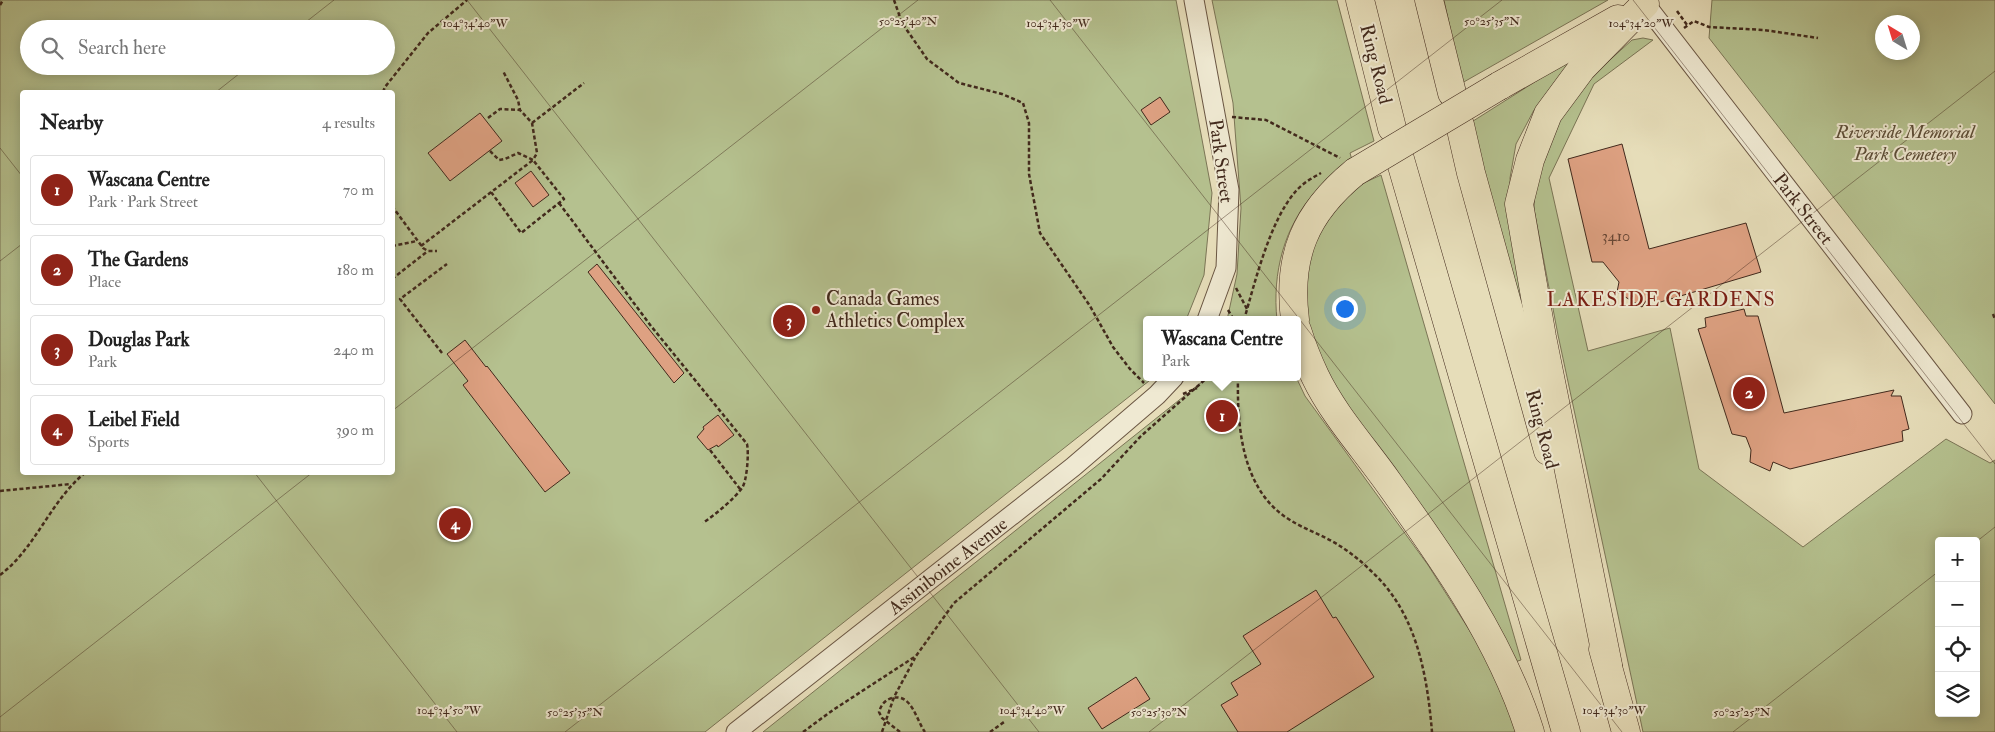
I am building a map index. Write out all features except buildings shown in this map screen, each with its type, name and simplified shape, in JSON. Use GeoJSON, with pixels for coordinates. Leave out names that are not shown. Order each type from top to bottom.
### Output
{"type":"FeatureCollection","features":[{"type":"Feature","properties":{"kind":"highway","name":"Ring Road"},"geometry":{"type":"LineString","coordinates":[[1360,0],[1392,128]]}},
{"type":"Feature","properties":{"kind":"highway"},"geometry":{"type":"LineString","coordinates":[[1430,0],[1452,93]]}},
{"type":"Feature","properties":{"kind":"highway"},"geometry":{"type":"LineString","coordinates":[[1295,316],[1294,264],[1300,244],[1310,222],[1339,184],[1350,166],[1499,86],[1645,4]]}},
{"type":"Feature","properties":{"kind":"highway"},"geometry":{"type":"LineString","coordinates":[[1608,665],[1542,337],[1519,204],[1530,160],[1548,114],[1582,68],[1645,4]]}},
{"type":"Feature","properties":{"kind":"highway","name":"Ring Road"},"geometry":{"type":"LineString","coordinates":[[1460,125],[1471,173],[1626,732]]}},
{"type":"Feature","properties":{"kind":"highway"},"geometry":{"type":"LineString","coordinates":[[1400,160],[1566,732]]}},
{"type":"Feature","properties":{"kind":"highway"},"geometry":{"type":"LineString","coordinates":[[1301,343],[1321,386],[1336,411],[1434,546],[1484,626],[1507,671],[1530,732]]}},
{"type":"Feature","properties":{"kind":"street","name":"Park Street"},"geometry":{"type":"LineString","coordinates":[[1194,0],[1228,190],[1226,268],[1208,316]]}},
{"type":"Feature","properties":{"kind":"street","name":"Park Street"},"geometry":{"type":"LineString","coordinates":[[1645,4],[1962,414]]}},
{"type":"Feature","properties":{"kind":"street"},"geometry":{"type":"LineString","coordinates":[[1157,395],[1170,381]]}},
{"type":"Feature","properties":{"kind":"street","name":"Assiniboine Avenue"},"geometry":{"type":"LineString","coordinates":[[736,732],[1065,473],[1157,395]]}},
{"type":"Feature","properties":{"kind":"path"},"geometry":{"type":"LineString","coordinates":[[0,5],[4,0]]}},
{"type":"Feature","properties":{"kind":"path"},"geometry":{"type":"LineString","coordinates":[[384,90],[428,33],[468,0]]}},
{"type":"Feature","properties":{"kind":"path"},"geometry":{"type":"LineString","coordinates":[[894,0],[902,23],[928,59],[959,83],[1002,94],[1023,103],[1029,123],[1029,174],[1040,233],[1090,306],[1113,347],[1130,370],[1157,395]]}},
{"type":"Feature","properties":{"kind":"path"},"geometry":{"type":"LineString","coordinates":[[1677,11],[1687,25]]}},
{"type":"Feature","properties":{"kind":"path"},"geometry":{"type":"LineString","coordinates":[[1694,21],[1709,27],[1764,30],[1818,38]]}},
{"type":"Feature","properties":{"kind":"path"},"geometry":{"type":"LineString","coordinates":[[421,246],[533,160],[537,153],[532,124],[520,110],[518,100],[508,84],[503,71]]}},
{"type":"Feature","properties":{"kind":"path"},"geometry":{"type":"LineString","coordinates":[[532,124],[584,83]]}},
{"type":"Feature","properties":{"kind":"path"},"geometry":{"type":"LineString","coordinates":[[488,118],[500,109],[520,110]]}},
{"type":"Feature","properties":{"kind":"path"},"geometry":{"type":"LineString","coordinates":[[1215,115],[1266,120],[1350,166]]}},
{"type":"Feature","properties":{"kind":"path"},"geometry":{"type":"LineString","coordinates":[[490,151],[499,160],[518,153],[533,160],[564,199],[521,233],[491,192]]}},
{"type":"Feature","properties":{"kind":"path"},"geometry":{"type":"LineString","coordinates":[[559,203],[651,326],[747,444],[749,453],[743,487],[720,511],[703,523]]}},
{"type":"Feature","properties":{"kind":"path"},"geometry":{"type":"LineString","coordinates":[[395,210],[421,246],[428,251],[437,251]]}},
{"type":"Feature","properties":{"kind":"path"},"geometry":{"type":"LineString","coordinates":[[395,245],[417,241]]}},
{"type":"Feature","properties":{"kind":"path"},"geometry":{"type":"LineString","coordinates":[[395,277],[428,251]]}},
{"type":"Feature","properties":{"kind":"path"},"geometry":{"type":"LineString","coordinates":[[442,353],[400,299],[447,264]]}},
{"type":"Feature","properties":{"kind":"path"},"geometry":{"type":"LineString","coordinates":[[1993,314],[1995,319]]}},
{"type":"Feature","properties":{"kind":"path"},"geometry":{"type":"LineString","coordinates":[[882,732],[894,697],[916,656],[954,603],[1101,479],[1141,436],[1203,381]]}},
{"type":"Feature","properties":{"kind":"path"},"geometry":{"type":"LineString","coordinates":[[1238,381],[1242,445],[1257,485],[1278,512],[1300,526],[1340,545],[1371,570],[1396,601],[1412,631],[1418,648],[1426,679],[1432,732]]}},
{"type":"Feature","properties":{"kind":"path"},"geometry":{"type":"LineString","coordinates":[[710,450],[740,489]]}},
{"type":"Feature","properties":{"kind":"path"},"geometry":{"type":"LineString","coordinates":[[0,575],[14,564],[72,484],[82,475]]}},
{"type":"Feature","properties":{"kind":"path"},"geometry":{"type":"LineString","coordinates":[[0,491],[72,484]]}},
{"type":"Feature","properties":{"kind":"path"},"geometry":{"type":"LineString","coordinates":[[803,732],[840,705],[916,656]]}},
{"type":"Feature","properties":{"kind":"path"},"geometry":{"type":"LineString","coordinates":[[900,732],[886,721],[879,712],[881,705],[894,697],[901,698],[912,707],[925,732]]}},
{"type":"Feature","properties":{"kind":"path"},"geometry":{"type":"LineString","coordinates":[[990,732],[1004,722]]}},
{"type":"Feature","properties":{"kind":"green space"},"geometry":{"type":"Polygon","coordinates":[[[0,0],[1176,0],[1212,193],[1204,275],[1188,316],[1143,316],[1143,381],[1149,381],[705,732],[0,732],[0,0]]]}},
{"type":"Feature","properties":{"kind":"green space"},"geometry":{"type":"Polygon","coordinates":[[[1212,0],[1337,0],[1374,141],[1350,153],[1352,160],[1316,191],[1296,219],[1288,235],[1279,268],[1276,285],[1277,316],[1228,316],[1237,274],[1241,208],[1233,103],[1212,0]]]}},
{"type":"Feature","properties":{"kind":"green space"},"geometry":{"type":"Polygon","coordinates":[[[1444,0],[1608,0],[1462,83],[1444,0]]]}},
{"type":"Feature","properties":{"kind":"green space","name":"Riverside Memorial Park Cemetery"},"geometry":{"type":"Polygon","coordinates":[[[1712,0],[1995,0],[1995,404],[1709,38],[1712,0]]]}},
{"type":"Feature","properties":{"kind":"green space"},"geometry":{"type":"Polygon","coordinates":[[[1643,38],[1653,40],[1594,84],[1549,178],[1588,351],[1670,328],[1699,469],[1803,547],[1946,439],[1990,463],[1995,460],[1995,732],[1643,732],[1558,335],[1534,209],[1536,167],[1551,125],[1582,85],[1632,40],[1643,38]]]}},
{"type":"Feature","properties":{"kind":"green space"},"geometry":{"type":"Polygon","coordinates":[[[1582,52],[1584,56],[1534,110],[1516,144],[1510,178],[1512,221],[1552,411],[1470,123],[1582,52]]]}},
{"type":"Feature","properties":{"kind":"green space"},"geometry":{"type":"Polygon","coordinates":[[[1381,175],[1521,660],[1508,664],[1341,401],[1302,320],[1307,248],[1321,221],[1355,187],[1381,175]]]}},
{"type":"Feature","properties":{"kind":"green space"},"geometry":{"type":"Polygon","coordinates":[[[1203,381],[1298,381],[1305,396],[1428,565],[1494,669],[1519,732],[763,732],[1203,381]]]}},
{"type":"Feature","properties":{"kind":"place","name":"Canada Games Athletics Complex"},"geometry":{"type":"Point","coordinates":[816,310]}},
{"type":"Feature","properties":{"kind":"place","name":"Douglas Park"},"geometry":{"type":"Point","coordinates":[789,321]}},
{"type":"Feature","properties":{"kind":"place","name":"The Gardens"},"geometry":{"type":"Point","coordinates":[1749,393]}},
{"type":"Feature","properties":{"kind":"place","name":"Wascana Centre"},"geometry":{"type":"Point","coordinates":[1222,416]}},
{"type":"Feature","properties":{"kind":"place","name":"Leibel Field"},"geometry":{"type":"Point","coordinates":[455,524]}},
{"type":"Feature","properties":{"kind":"district","name":"LAKESIDE GARDENS"},"geometry":{"type":"Point","coordinates":[1661,299]}}]}
